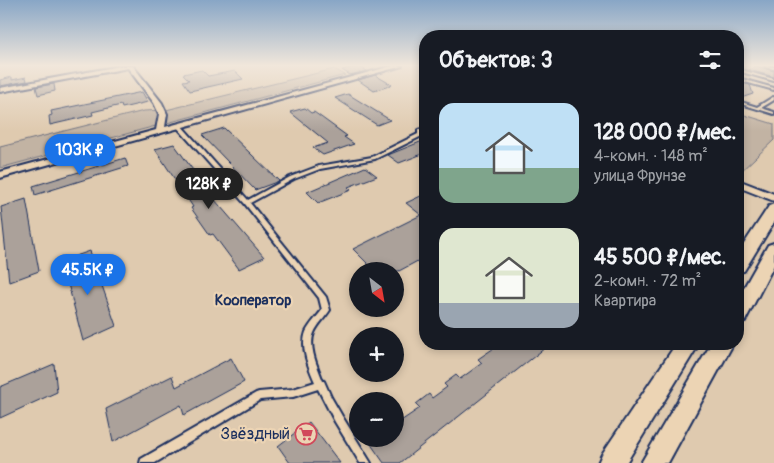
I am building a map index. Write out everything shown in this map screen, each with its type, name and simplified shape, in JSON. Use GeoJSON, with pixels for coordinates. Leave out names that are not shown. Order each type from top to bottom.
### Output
{"type":"FeatureCollection","features":[{"type":"Feature","properties":{"kind":"street"},"geometry":{"type":"LineString","coordinates":[[0,90],[13,88]]}},
{"type":"Feature","properties":{"kind":"street"},"geometry":{"type":"LineString","coordinates":[[146,88],[158,103],[163,114],[160,130]]}},
{"type":"Feature","properties":{"kind":"street"},"geometry":{"type":"LineString","coordinates":[[0,175],[318,88]]}},
{"type":"Feature","properties":{"kind":"street"},"geometry":{"type":"LineString","coordinates":[[744,186],[774,198]]}},
{"type":"Feature","properties":{"kind":"street"},"geometry":{"type":"LineString","coordinates":[[744,256],[774,209]]}},
{"type":"Feature","properties":{"kind":"street"},"geometry":{"type":"LineString","coordinates":[[744,304],[774,250]]}},
{"type":"Feature","properties":{"kind":"street"},"geometry":{"type":"LineString","coordinates":[[611,463],[684,350]]}},
{"type":"Feature","properties":{"kind":"street"},"geometry":{"type":"LineString","coordinates":[[654,463],[719,350]]}},
{"type":"Feature","properties":{"kind":"lane"},"geometry":{"type":"LineString","coordinates":[[758,108],[774,98]]}},
{"type":"Feature","properties":{"kind":"lane"},"geometry":{"type":"LineString","coordinates":[[744,104],[774,113]]}},
{"type":"Feature","properties":{"kind":"lane"},"geometry":{"type":"LineString","coordinates":[[178,125],[247,203],[322,297],[326,310],[309,334],[308,356],[332,408],[366,463]]}},
{"type":"Feature","properties":{"kind":"lane"},"geometry":{"type":"LineString","coordinates":[[247,203],[292,178],[320,168],[382,155],[388,149],[413,140],[419,136]]}},
{"type":"Feature","properties":{"kind":"lane"},"geometry":{"type":"LineString","coordinates":[[145,463],[259,396],[293,393],[321,384]]}},
{"type":"Feature","properties":{"kind":"shaded area"},"geometry":{"type":"Polygon","coordinates":[[[258,88],[298,88],[0,168],[0,147],[144,111],[166,110],[258,88]]]}},
{"type":"Feature","properties":{"kind":"shaded area"},"geometry":{"type":"Polygon","coordinates":[[[744,115],[774,124],[774,140],[744,168],[744,115]]]}},
{"type":"Feature","properties":{"kind":"building"},"geometry":{"type":"Polygon","coordinates":[[[36,88],[55,88],[55,91],[38,95],[36,88]]]}},
{"type":"Feature","properties":{"kind":"building"},"geometry":{"type":"Polygon","coordinates":[[[188,88],[205,88],[190,91],[188,88]]]}},
{"type":"Feature","properties":{"kind":"building"},"geometry":{"type":"Polygon","coordinates":[[[369,88],[384,88],[374,91],[369,88]]]}},
{"type":"Feature","properties":{"kind":"building"},"geometry":{"type":"Polygon","coordinates":[[[744,88],[751,88],[753,94],[744,97],[744,88]]]}},
{"type":"Feature","properties":{"kind":"building"},"geometry":{"type":"Polygon","coordinates":[[[142,92],[148,102],[122,108],[121,105],[92,112],[93,115],[50,125],[49,116],[52,115],[51,111],[142,92]]]}},
{"type":"Feature","properties":{"kind":"building"},"geometry":{"type":"Polygon","coordinates":[[[348,94],[390,120],[377,125],[335,98],[348,94]]]}},
{"type":"Feature","properties":{"kind":"building"},"geometry":{"type":"Polygon","coordinates":[[[305,108],[311,113],[314,112],[347,136],[344,137],[354,144],[323,155],[313,148],[328,143],[290,112],[305,108]]]}},
{"type":"Feature","properties":{"kind":"building"},"geometry":{"type":"Polygon","coordinates":[[[224,128],[279,181],[255,190],[202,135],[224,128]]]}},
{"type":"Feature","properties":{"kind":"building"},"geometry":{"type":"Polygon","coordinates":[[[419,142],[419,155],[399,163],[388,155],[419,142]]]}},
{"type":"Feature","properties":{"kind":"building"},"geometry":{"type":"Polygon","coordinates":[[[174,144],[214,199],[264,257],[239,269],[213,234],[210,235],[155,149],[174,144]]]}},
{"type":"Feature","properties":{"kind":"building"},"geometry":{"type":"Polygon","coordinates":[[[125,158],[128,166],[35,195],[33,186],[125,158]]]}},
{"type":"Feature","properties":{"kind":"building"},"geometry":{"type":"Polygon","coordinates":[[[365,167],[377,176],[348,187],[351,190],[318,203],[307,192],[365,167]]]}},
{"type":"Feature","properties":{"kind":"building"},"geometry":{"type":"Polygon","coordinates":[[[419,197],[419,213],[406,203],[419,197]]]}},
{"type":"Feature","properties":{"kind":"building"},"geometry":{"type":"Polygon","coordinates":[[[26,199],[39,271],[9,282],[1,207],[26,199]]]}},
{"type":"Feature","properties":{"kind":"building"},"geometry":{"type":"Polygon","coordinates":[[[419,216],[419,260],[404,268],[404,262],[366,262],[353,249],[419,216]]]}},
{"type":"Feature","properties":{"kind":"building"},"geometry":{"type":"Polygon","coordinates":[[[90,251],[116,326],[83,341],[62,261],[90,251]]]}},
{"type":"Feature","properties":{"kind":"building"},"geometry":{"type":"Polygon","coordinates":[[[491,350],[542,350],[400,463],[384,463],[373,447],[404,447],[404,419],[420,408],[416,404],[429,394],[432,398],[447,387],[444,384],[456,375],[460,379],[482,363],[478,359],[491,350]]]}},
{"type":"Feature","properties":{"kind":"building"},"geometry":{"type":"Polygon","coordinates":[[[231,358],[244,382],[184,415],[181,405],[113,442],[106,409],[172,376],[176,387],[231,358]]]}},
{"type":"Feature","properties":{"kind":"building"},"geometry":{"type":"Polygon","coordinates":[[[54,364],[57,392],[0,418],[0,387],[54,364]]]}},
{"type":"Feature","properties":{"kind":"building","name":"Звёздный"},"geometry":{"type":"Polygon","coordinates":[[[309,422],[340,463],[290,463],[278,446],[309,422]]]}},
{"type":"Feature","properties":{"kind":"place","name":"Звёздный"},"geometry":{"type":"Point","coordinates":[306,434]}},
{"type":"Feature","properties":{"kind":"district","name":"Кооператор"},"geometry":{"type":"Point","coordinates":[253,300]}}]}
